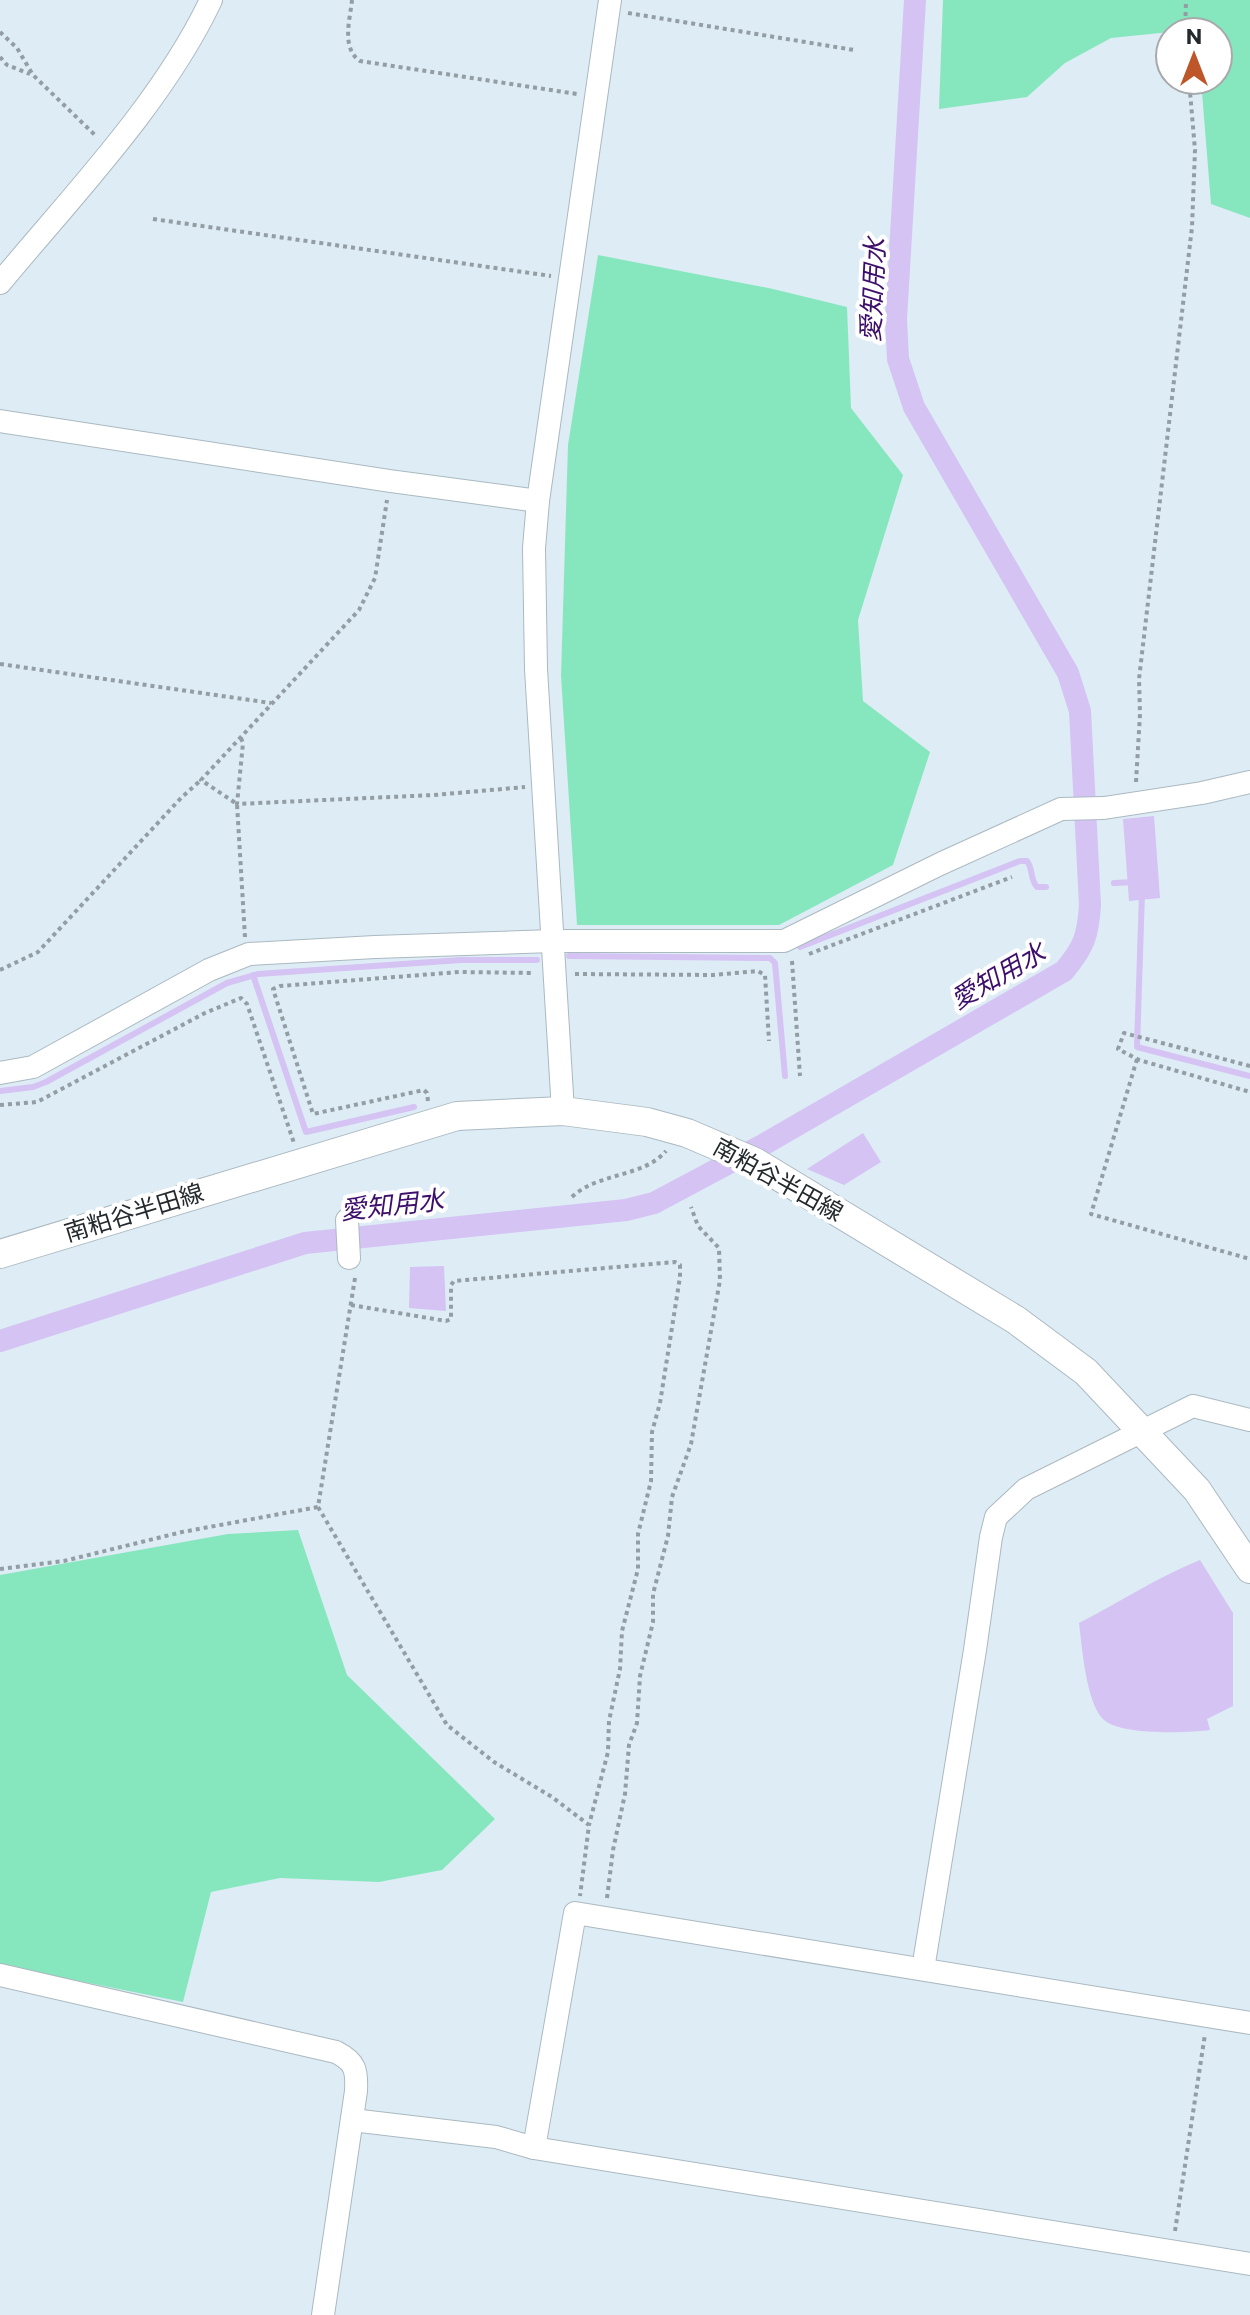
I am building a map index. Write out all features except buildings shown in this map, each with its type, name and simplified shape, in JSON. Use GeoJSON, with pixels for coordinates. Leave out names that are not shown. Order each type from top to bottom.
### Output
{"type":"FeatureCollection","features":[{"type":"Feature","properties":{"kind":"main road","name":"南粕谷半田線"},"geometry":{"type":"LineString","coordinates":[[0,1254],[457,1116],[563,1111],[647,1122],[726,1148],[755,1162],[1016,1320],[1086,1372],[1197,1490],[1250,1569]]}},
{"type":"Feature","properties":{"kind":"street"},"geometry":{"type":"LineString","coordinates":[[0,283],[155,94],[196,32],[211,0]]}},
{"type":"Feature","properties":{"kind":"street"},"geometry":{"type":"LineString","coordinates":[[563,1111],[536,669],[534,548],[538,501],[610,5]]}},
{"type":"Feature","properties":{"kind":"street"},"geometry":{"type":"LineString","coordinates":[[0,421],[538,501]]}},
{"type":"Feature","properties":{"kind":"street"},"geometry":{"type":"LineString","coordinates":[[0,1073],[33,1067],[209,970],[247,955],[553,941],[784,941],[940,864],[1061,809],[1104,808],[1202,793],[1250,782]]}},
{"type":"Feature","properties":{"kind":"street"},"geometry":{"type":"LineString","coordinates":[[347,1220],[349,1258]]}},
{"type":"Feature","properties":{"kind":"street"},"geometry":{"type":"LineString","coordinates":[[923,1969],[996,1517],[1026,1489],[1193,1406],[1250,1420]]}},
{"type":"Feature","properties":{"kind":"street"},"geometry":{"type":"LineString","coordinates":[[534,2148],[575,1913],[1250,2023]]}},
{"type":"Feature","properties":{"kind":"street"},"geometry":{"type":"LineString","coordinates":[[0,1975],[347,2057],[357,2072],[323,2315]]}},
{"type":"Feature","properties":{"kind":"street"},"geometry":{"type":"LineString","coordinates":[[352,2120],[496,2137],[534,2148],[1250,2264]]}},
{"type":"Feature","properties":{"kind":"path"},"geometry":{"type":"LineString","coordinates":[[352,0],[349,48],[352,56],[360,61],[596,97]]}},
{"type":"Feature","properties":{"kind":"path"},"geometry":{"type":"LineString","coordinates":[[610,5],[854,50]]}},
{"type":"Feature","properties":{"kind":"path"},"geometry":{"type":"LineString","coordinates":[[0,32],[17,48],[33,75],[110,150]]}},
{"type":"Feature","properties":{"kind":"path"},"geometry":{"type":"LineString","coordinates":[[0,57],[7,65],[33,75]]}},
{"type":"Feature","properties":{"kind":"path"},"geometry":{"type":"LineString","coordinates":[[1139,802],[1136,781],[1139,679],[1192,227],[1195,150],[1190,96]]}},
{"type":"Feature","properties":{"kind":"path"},"geometry":{"type":"LineString","coordinates":[[153,219],[570,279]]}},
{"type":"Feature","properties":{"kind":"path"},"geometry":{"type":"LineString","coordinates":[[0,970],[38,952],[359,610],[375,578],[390,481]]}},
{"type":"Feature","properties":{"kind":"path"},"geometry":{"type":"LineString","coordinates":[[0,664],[272,703]]}},
{"type":"Feature","properties":{"kind":"path"},"geometry":{"type":"LineString","coordinates":[[241,737],[237,804],[247,955]]}},
{"type":"Feature","properties":{"kind":"path"},"geometry":{"type":"LineString","coordinates":[[201,780],[237,804],[434,795],[543,785]]}},
{"type":"Feature","properties":{"kind":"path"},"geometry":{"type":"LineString","coordinates":[[792,961],[1012,877]]}},
{"type":"Feature","properties":{"kind":"path"},"geometry":{"type":"LineString","coordinates":[[789,938],[800,1076]]}},
{"type":"Feature","properties":{"kind":"path"},"geometry":{"type":"LineString","coordinates":[[433,1124],[424,1090],[313,1114],[273,989],[459,972],[713,975],[758,971],[765,975],[769,1041]]}},
{"type":"Feature","properties":{"kind":"path"},"geometry":{"type":"LineString","coordinates":[[0,1105],[37,1102],[205,1013],[241,998],[247,1004],[292,1135],[298,1163]]}},
{"type":"Feature","properties":{"kind":"path"},"geometry":{"type":"LineString","coordinates":[[1250,1066],[1124,1033],[1118,1049],[1137,1059],[1250,1092]]}},
{"type":"Feature","properties":{"kind":"path"},"geometry":{"type":"LineString","coordinates":[[1137,1059],[1091,1214],[1250,1259]]}},
{"type":"Feature","properties":{"kind":"path"},"geometry":{"type":"LineString","coordinates":[[572,1197],[584,1185],[645,1166],[662,1156],[669,1148],[673,1130]]}},
{"type":"Feature","properties":{"kind":"path"},"geometry":{"type":"LineString","coordinates":[[605,1917],[613,1850],[625,1794],[629,1745],[637,1723],[640,1676],[653,1622],[653,1594],[668,1536],[672,1497],[691,1444],[720,1280],[719,1248],[698,1226],[691,1207]]}},
{"type":"Feature","properties":{"kind":"path"},"geometry":{"type":"LineString","coordinates":[[349,1258],[355,1275],[318,1507],[447,1725],[494,1762],[552,1797],[589,1825]]}},
{"type":"Feature","properties":{"kind":"path"},"geometry":{"type":"LineString","coordinates":[[351,1305],[446,1321],[451,1319],[451,1285],[454,1281],[675,1262],[680,1265],[660,1403],[652,1432],[651,1481],[638,1534],[638,1569],[622,1631],[620,1669],[609,1721],[608,1752],[589,1825],[587,1853],[575,1913]]}},
{"type":"Feature","properties":{"kind":"path"},"geometry":{"type":"LineString","coordinates":[[0,1569],[64,1561],[182,1532],[318,1507]]}},
{"type":"Feature","properties":{"kind":"path"},"geometry":{"type":"LineString","coordinates":[[1173,2252],[1207,2016]]}},
{"type":"Feature","properties":{"kind":"green space"},"geometry":{"type":"Polygon","coordinates":[[[943,0],[1250,0],[1250,218],[1211,204],[1202,96],[1234,96],[1234,16],[1154,16],[1154,34],[1111,38],[1065,63],[1027,97],[939,109],[943,0]]]}},
{"type":"Feature","properties":{"kind":"green space"},"geometry":{"type":"Polygon","coordinates":[[[598,255],[773,289],[847,307],[851,408],[903,475],[858,620],[863,701],[930,752],[893,865],[779,925],[577,925],[561,676],[568,445],[598,255]]]}},
{"type":"Feature","properties":{"kind":"green space"},"geometry":{"type":"Polygon","coordinates":[[[298,1530],[347,1675],[495,1819],[442,1870],[379,1882],[280,1878],[211,1892],[183,2002],[0,1965],[0,1575],[228,1534],[298,1530]]]}},
{"type":"Feature","properties":{"kind":"shaded area"},"geometry":{"type":"Polygon","coordinates":[[[1154,816],[1160,898],[1129,901],[1123,819],[1154,816]]]}},
{"type":"Feature","properties":{"kind":"shaded area"},"geometry":{"type":"Polygon","coordinates":[[[863,1133],[881,1162],[844,1185],[807,1169],[863,1133]]]}},
{"type":"Feature","properties":{"kind":"shaded area"},"geometry":{"type":"Polygon","coordinates":[[[444,1266],[446,1311],[409,1308],[410,1267],[444,1266]]]}},
{"type":"Feature","properties":{"kind":"shaded area"},"geometry":{"type":"Polygon","coordinates":[[[1200,1560],[1233,1613],[1233,1706],[1207,1719],[1210,1730],[1153,1732],[1110,1724],[1102,1718],[1092,1699],[1079,1623],[1200,1560]]]}},
{"type":"Feature","properties":{"kind":"waterway","name":"愛知用水"},"geometry":{"type":"LineString","coordinates":[[0,1341],[305,1243],[626,1210],[654,1203],[761,1146],[1064,971],[1076,955],[1084,941],[1090,905],[1080,711],[1068,673],[914,407],[898,359],[896,319],[915,0]]}},
{"type":"Feature","properties":{"kind":"waterway"},"geometry":{"type":"LineString","coordinates":[[800,947],[1020,861],[1029,864],[1037,887],[1046,887]]}},
{"type":"Feature","properties":{"kind":"waterway"},"geometry":{"type":"LineString","coordinates":[[1114,883],[1135,882]]}},
{"type":"Feature","properties":{"kind":"waterway"},"geometry":{"type":"LineString","coordinates":[[1142,893],[1137,1047],[1250,1076]]}},
{"type":"Feature","properties":{"kind":"waterway"},"geometry":{"type":"LineString","coordinates":[[569,956],[770,958],[775,963],[785,1076]]}},
{"type":"Feature","properties":{"kind":"waterway"},"geometry":{"type":"LineString","coordinates":[[0,1091],[33,1087],[46,1082],[227,983],[258,974],[461,960],[537,960]]}},
{"type":"Feature","properties":{"kind":"waterway"},"geometry":{"type":"LineString","coordinates":[[253,975],[306,1132],[414,1107]]}}]}
